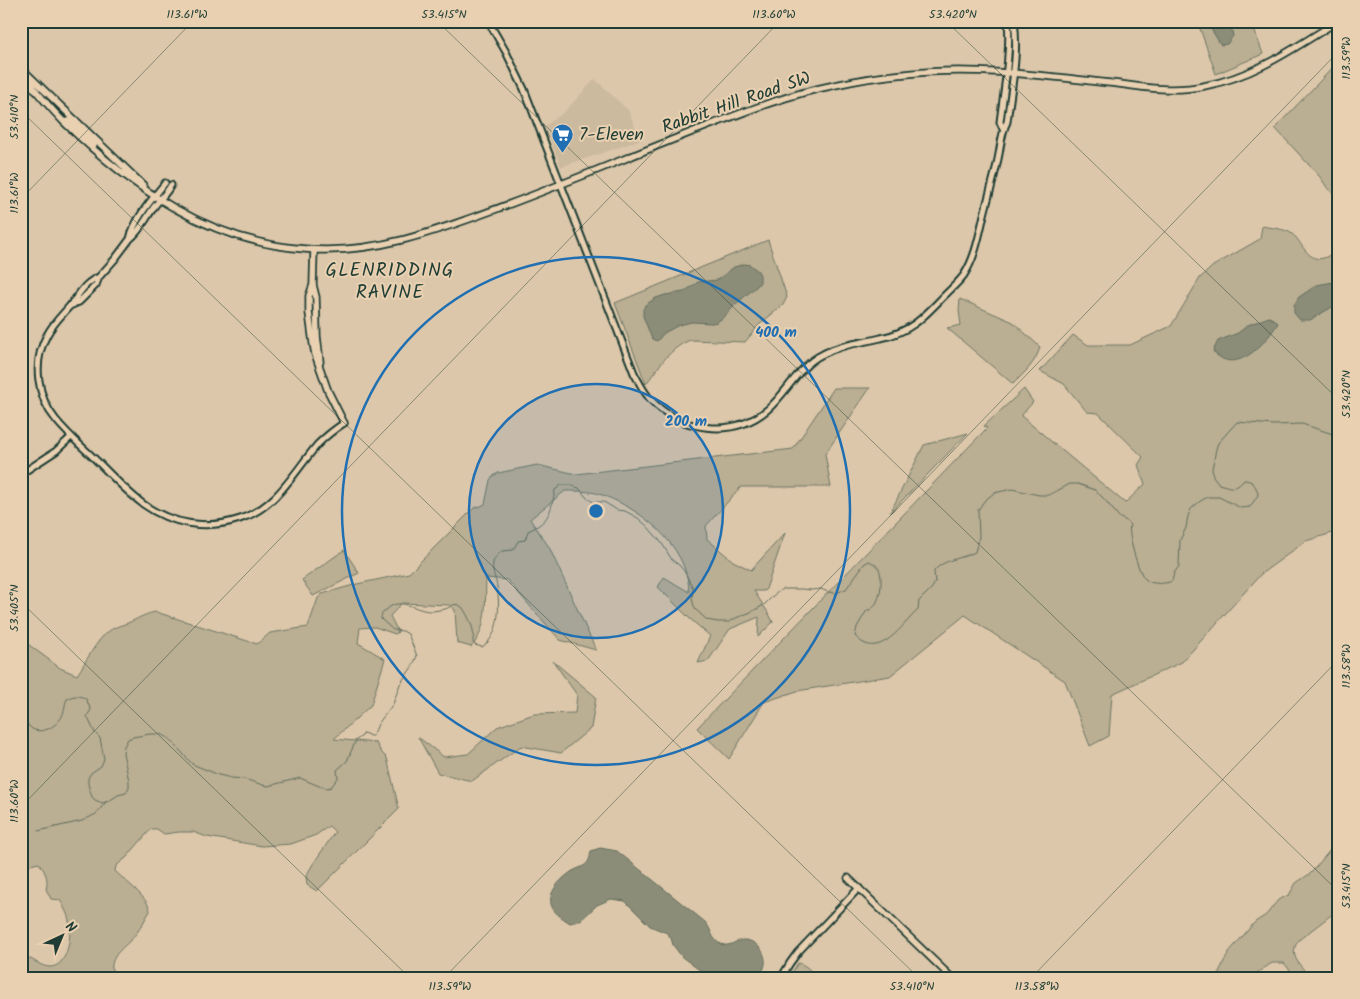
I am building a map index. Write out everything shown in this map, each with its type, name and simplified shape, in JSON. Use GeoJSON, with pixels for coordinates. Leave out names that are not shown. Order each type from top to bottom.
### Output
{"type":"FeatureCollection","features":[{"type":"Feature","properties":{"kind":"main road","name":"Rabbit Hill Road SW"},"geometry":{"type":"LineString","coordinates":[[21,74],[64,122],[102,158],[160,200],[198,221],[231,234],[269,244],[314,250],[350,249],[375,246],[424,235],[775,101],[831,86],[882,76],[965,71],[1093,81],[1156,89],[1195,88],[1228,81],[1260,68],[1338,21]]}},
{"type":"Feature","properties":{"kind":"main road","name":"Rabbit Hill Road SW"},"geometry":{"type":"LineString","coordinates":[[21,68],[154,196]]}},
{"type":"Feature","properties":{"kind":"main road"},"geometry":{"type":"LineString","coordinates":[[64,122],[69,121],[102,150],[113,156]]}},
{"type":"Feature","properties":{"kind":"main road"},"geometry":{"type":"LineString","coordinates":[[314,250],[313,285],[310,296],[311,328],[315,354],[328,391],[344,423]]}},
{"type":"Feature","properties":{"kind":"main road"},"geometry":{"type":"LineString","coordinates":[[848,878],[952,978]]}},
{"type":"Feature","properties":{"kind":"street"},"geometry":{"type":"LineString","coordinates":[[488,21],[506,52],[520,82],[634,373],[645,392],[664,410],[683,421],[705,428],[729,427],[750,421],[776,401],[815,358],[840,347],[901,333],[923,318],[958,282],[969,264],[976,246],[998,158],[1003,129],[1007,122],[1016,38],[1014,21]]}},
{"type":"Feature","properties":{"kind":"street"},"geometry":{"type":"LineString","coordinates":[[1003,129],[1000,122],[1006,73],[1008,21]]}},
{"type":"Feature","properties":{"kind":"street"},"geometry":{"type":"LineString","coordinates":[[130,239],[132,229],[154,196],[168,184],[160,200],[137,233],[99,276],[92,279],[75,297],[70,306],[52,326],[40,351],[38,372],[41,390],[48,408],[56,421],[132,495],[144,505],[159,513],[174,520],[194,525],[226,523],[247,517],[268,504],[320,442],[344,423]]}},
{"type":"Feature","properties":{"kind":"street"},"geometry":{"type":"LineString","coordinates":[[21,474],[56,451],[71,436]]}},
{"type":"Feature","properties":{"kind":"street"},"geometry":{"type":"LineString","coordinates":[[781,978],[798,952],[859,888]]}},
{"type":"Feature","properties":{"kind":"shaded area"},"geometry":{"type":"Polygon","coordinates":[[[1196,21],[1251,21],[1263,54],[1216,74],[1196,21]]]}},
{"type":"Feature","properties":{"kind":"shaded area"},"geometry":{"type":"Polygon","coordinates":[[[1206,21],[1230,21],[1233,36],[1227,44],[1221,45],[1206,21]]]}},
{"type":"Feature","properties":{"kind":"shaded area"},"geometry":{"type":"Polygon","coordinates":[[[1339,61],[1339,199],[1275,128],[1339,61]]]}},
{"type":"Feature","properties":{"kind":"shaded area"},"geometry":{"type":"Polygon","coordinates":[[[595,79],[629,111],[640,140],[561,167],[545,126],[564,112],[595,79]]]}},
{"type":"Feature","properties":{"kind":"shaded area"},"geometry":{"type":"Polygon","coordinates":[[[1339,112],[1339,141],[1334,130],[1334,118],[1339,112]]]}},
{"type":"Feature","properties":{"kind":"shaded area"},"geometry":{"type":"Polygon","coordinates":[[[1262,226],[1289,232],[1309,255],[1318,259],[1330,255],[1339,248],[1339,531],[1306,541],[1261,574],[1182,662],[1112,694],[1109,736],[1090,746],[1065,681],[965,615],[890,676],[797,691],[764,702],[729,759],[697,728],[987,428],[984,426],[1024,389],[1033,402],[1021,416],[1125,503],[1145,484],[1138,465],[1143,457],[1098,413],[1087,412],[1064,384],[1040,371],[1073,335],[1088,345],[1130,345],[1171,326],[1200,278],[1213,266],[1260,239],[1262,226]]]}},
{"type":"Feature","properties":{"kind":"shaded area"},"geometry":{"type":"Polygon","coordinates":[[[768,240],[787,297],[783,305],[760,324],[745,342],[691,340],[677,347],[646,384],[615,303],[768,240]]]}},
{"type":"Feature","properties":{"kind":"shaded area"},"geometry":{"type":"Polygon","coordinates":[[[745,264],[758,271],[760,282],[725,316],[712,323],[692,322],[679,325],[664,333],[657,341],[652,339],[643,316],[645,305],[665,295],[684,292],[698,282],[717,280],[734,267],[745,264]]]}},
{"type":"Feature","properties":{"kind":"shaded area"},"geometry":{"type":"Polygon","coordinates":[[[1339,281],[1339,303],[1310,320],[1300,320],[1294,313],[1294,305],[1299,297],[1317,285],[1339,281]]]}},
{"type":"Feature","properties":{"kind":"shaded area"},"geometry":{"type":"Polygon","coordinates":[[[960,299],[1013,322],[1040,347],[1033,363],[1013,384],[947,328],[961,325],[960,299]]]}},
{"type":"Feature","properties":{"kind":"shaded area"},"geometry":{"type":"Polygon","coordinates":[[[1269,317],[1278,323],[1266,340],[1249,355],[1231,361],[1222,358],[1213,351],[1218,341],[1238,333],[1248,325],[1269,317]]]}},
{"type":"Feature","properties":{"kind":"shaded area"},"geometry":{"type":"Polygon","coordinates":[[[834,388],[870,388],[825,454],[831,487],[741,487],[706,526],[707,539],[733,561],[751,570],[785,533],[766,589],[764,591],[754,591],[773,622],[758,637],[759,617],[730,629],[708,661],[698,663],[710,636],[658,587],[664,577],[689,592],[686,574],[680,558],[670,543],[644,517],[612,499],[592,492],[565,491],[530,519],[549,547],[596,650],[560,640],[507,580],[486,578],[483,623],[471,647],[457,643],[455,610],[449,605],[402,603],[390,616],[398,632],[395,634],[375,627],[360,628],[358,643],[385,659],[371,705],[334,739],[376,743],[387,758],[399,809],[317,891],[307,885],[306,876],[335,832],[329,826],[316,835],[291,844],[262,846],[207,837],[193,832],[164,834],[157,829],[151,829],[126,858],[116,866],[115,871],[141,895],[149,906],[150,911],[132,939],[116,955],[112,964],[112,970],[107,978],[21,978],[21,955],[46,967],[56,966],[61,962],[69,942],[70,927],[67,913],[60,900],[51,899],[46,889],[46,875],[39,863],[21,867],[21,639],[60,668],[77,675],[96,645],[109,631],[156,612],[257,644],[270,633],[308,627],[318,598],[322,594],[357,584],[409,573],[474,508],[485,504],[490,480],[498,473],[537,465],[576,474],[793,449],[834,388]]]}},
{"type":"Feature","properties":{"kind":"shaded area"},"geometry":{"type":"Polygon","coordinates":[[[968,433],[890,513],[924,445],[968,433]]]}},
{"type":"Feature","properties":{"kind":"shaded area"},"geometry":{"type":"Polygon","coordinates":[[[344,550],[359,573],[313,596],[302,580],[344,550]]]}},
{"type":"Feature","properties":{"kind":"shaded area"},"geometry":{"type":"Polygon","coordinates":[[[553,661],[596,697],[591,728],[561,753],[521,746],[472,781],[438,773],[418,737],[444,757],[468,754],[497,727],[534,714],[575,713],[577,695],[553,661]]]}},
{"type":"Feature","properties":{"kind":"shaded area"},"geometry":{"type":"Polygon","coordinates":[[[1339,834],[1339,909],[1300,939],[1294,950],[1296,960],[1311,978],[1296,978],[1284,963],[1272,963],[1249,978],[1223,978],[1219,972],[1229,952],[1255,922],[1266,915],[1278,900],[1289,895],[1296,883],[1311,873],[1331,849],[1339,834]]]}},
{"type":"Feature","properties":{"kind":"shaded area"},"geometry":{"type":"Polygon","coordinates":[[[600,848],[617,851],[705,922],[718,942],[727,945],[744,940],[757,945],[763,953],[765,963],[757,978],[721,978],[698,969],[682,957],[667,933],[650,926],[625,901],[611,899],[597,905],[581,920],[570,923],[560,916],[552,907],[551,897],[553,892],[559,882],[567,875],[587,863],[591,851],[600,848]]]}},
{"type":"Feature","properties":{"kind":"shaded area"},"geometry":{"type":"Polygon","coordinates":[[[798,963],[809,969],[816,978],[799,978],[792,972],[798,963]]]}},
{"type":"Feature","properties":{"kind":"waterway"},"geometry":{"type":"LineString","coordinates":[[21,702],[26,723],[32,729],[41,731],[50,728],[58,722],[67,699],[76,696],[86,699],[91,710],[87,716],[95,733],[100,738],[104,759],[101,766],[91,773],[88,778],[88,784],[92,797],[102,803],[126,793],[129,787],[123,753],[128,739],[150,734],[160,734],[170,739],[192,764],[219,775],[244,779],[268,786],[300,778],[327,788],[331,787],[338,778],[337,770],[347,761],[356,740],[364,733],[373,736],[378,724],[393,704],[400,684],[417,656],[408,634],[403,631],[393,630],[381,619],[383,613],[398,604],[426,611],[445,609],[455,604],[459,605],[465,611],[472,626],[473,642],[475,645],[482,647],[492,636],[497,620],[498,594],[493,569],[494,561],[502,551],[513,550],[518,541],[525,540],[528,531],[545,520],[550,510],[555,490],[561,485],[579,488],[593,502],[604,502],[617,510],[625,511],[638,518],[647,526],[661,542],[672,560],[684,571],[693,588],[692,599],[695,609],[707,620],[729,622],[764,605],[782,589],[821,589],[836,593],[846,589],[864,564],[869,561],[871,562],[880,572],[880,592],[874,607],[871,610],[867,610],[857,627],[855,636],[864,643],[873,645],[890,638],[918,610],[919,601],[932,588],[935,582],[934,571],[938,567],[975,552],[979,537],[978,510],[984,501],[994,493],[1012,489],[1039,495],[1049,495],[1070,484],[1078,484],[1095,490],[1120,518],[1130,525],[1130,536],[1134,552],[1139,569],[1145,579],[1155,583],[1166,583],[1172,581],[1174,573],[1179,566],[1180,540],[1186,528],[1191,509],[1207,497],[1219,497],[1241,508],[1250,507],[1258,495],[1256,487],[1250,481],[1244,480],[1238,486],[1230,487],[1219,484],[1213,476],[1212,469],[1218,443],[1237,422],[1274,425],[1302,424],[1339,436]]}},
{"type":"Feature","properties":{"kind":"waterway"},"geometry":{"type":"LineString","coordinates":[[38,831],[82,821],[96,814],[106,802]]}},
{"type":"Feature","properties":{"kind":"place","name":"7-Eleven"},"geometry":{"type":"Point","coordinates":[563,153]}},
{"type":"Feature","properties":{"kind":"district","name":"GLENRIDDING RAVINE"},"geometry":{"type":"Point","coordinates":[390,280]}}]}
